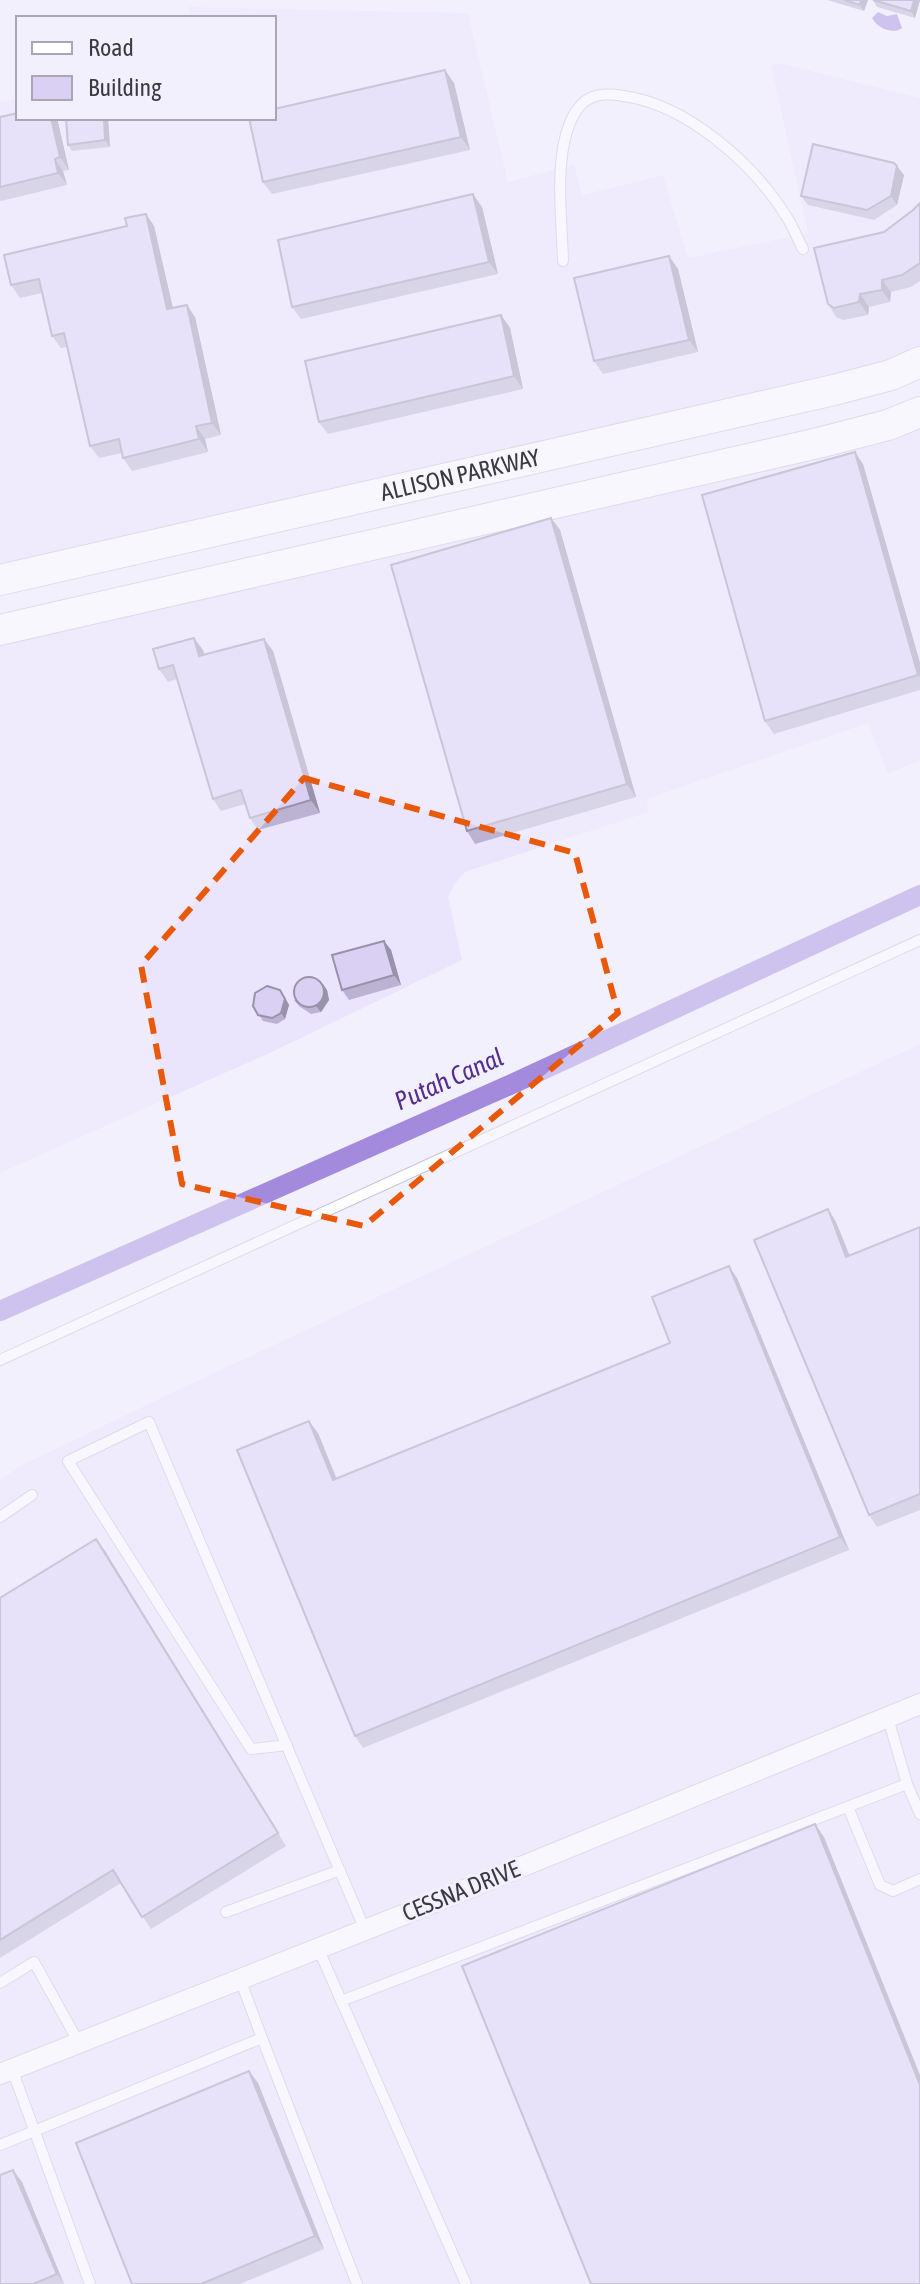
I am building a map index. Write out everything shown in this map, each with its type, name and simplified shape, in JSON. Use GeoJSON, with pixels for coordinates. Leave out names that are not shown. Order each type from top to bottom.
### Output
{"type":"FeatureCollection","features":[{"type":"Feature","properties":{"kind":"street","name":"ALLISON PARKWAY"},"geometry":{"type":"LineString","coordinates":[[0,580],[834,390],[891,375],[920,362]]}},
{"type":"Feature","properties":{"kind":"street","name":"ALLISON PARKWAY"},"geometry":{"type":"LineString","coordinates":[[0,630],[818,443],[888,425],[920,412]]}},
{"type":"Feature","properties":{"kind":"street","name":"CESSNA DRIVE"},"geometry":{"type":"LineString","coordinates":[[6,2072],[920,1704]]}},
{"type":"Feature","properties":{"kind":"lane"},"geometry":{"type":"LineString","coordinates":[[563,261],[562,165],[566,137],[577,110],[589,97],[601,94],[662,104],[685,115],[702,128],[729,151],[771,196],[787,216],[803,249]]}},
{"type":"Feature","properties":{"kind":"lane"},"geometry":{"type":"LineString","coordinates":[[0,1360],[920,940]]}},
{"type":"Feature","properties":{"kind":"lane"},"geometry":{"type":"LineString","coordinates":[[287,1745],[251,1749],[68,1461],[149,1422],[287,1745],[365,1930]]}},
{"type":"Feature","properties":{"kind":"lane"},"geometry":{"type":"LineString","coordinates":[[0,1517],[32,1495]]}},
{"type":"Feature","properties":{"kind":"lane"},"geometry":{"type":"LineString","coordinates":[[888,1718],[907,1784],[920,1814]]}},
{"type":"Feature","properties":{"kind":"lane"},"geometry":{"type":"LineString","coordinates":[[341,2001],[907,1784]]}},
{"type":"Feature","properties":{"kind":"lane"},"geometry":{"type":"LineString","coordinates":[[848,1807],[880,1885],[893,1891],[920,1879]]}},
{"type":"Feature","properties":{"kind":"lane"},"geometry":{"type":"LineString","coordinates":[[226,1912],[340,1870]]}},
{"type":"Feature","properties":{"kind":"lane"},"geometry":{"type":"LineString","coordinates":[[318,1948],[466,2284]]}},
{"type":"Feature","properties":{"kind":"lane"},"geometry":{"type":"LineString","coordinates":[[0,1983],[34,1962],[79,2043]]}},
{"type":"Feature","properties":{"kind":"lane"},"geometry":{"type":"LineString","coordinates":[[240,1979],[357,2284]]}},
{"type":"Feature","properties":{"kind":"lane"},"geometry":{"type":"LineString","coordinates":[[0,2145],[262,2038]]}},
{"type":"Feature","properties":{"kind":"lane"},"geometry":{"type":"LineString","coordinates":[[6,2072],[33,2129],[90,2284]]}},
{"type":"Feature","properties":{"kind":"highlighted area"},"geometry":{"type":"Polygon","coordinates":[[[304,778],[575,853],[618,1013],[364,1226],[182,1184],[141,965],[304,778]]]}},
{"type":"Feature","properties":{"kind":"shaded area"},"geometry":{"type":"Polygon","coordinates":[[[188,7],[468,13],[508,182],[574,164],[582,195],[663,175],[688,258],[808,233],[771,66],[779,63],[920,98],[920,354],[0,572],[0,101],[16,100],[16,120],[276,120],[276,16],[190,16],[188,7]]]}},
{"type":"Feature","properties":{"kind":"shaded area"},"geometry":{"type":"Polygon","coordinates":[[[878,12],[887,16],[897,14],[902,28],[890,31],[881,27],[872,18],[878,12]]]}},
{"type":"Feature","properties":{"kind":"shaded area"},"geometry":{"type":"Polygon","coordinates":[[[920,425],[920,760],[888,774],[868,723],[647,799],[649,812],[465,872],[448,897],[462,960],[272,1052],[0,1173],[0,639],[920,425]]]}},
{"type":"Feature","properties":{"kind":"shaded area"},"geometry":{"type":"Polygon","coordinates":[[[920,1044],[920,2284],[0,2284],[0,1480],[20,1466],[188,1385],[920,1044]]]}},
{"type":"Feature","properties":{"kind":"building"},"geometry":{"type":"Polygon","coordinates":[[[844,0],[861,0],[860,5],[844,0]]]}},
{"type":"Feature","properties":{"kind":"building"},"geometry":{"type":"Polygon","coordinates":[[[873,0],[914,0],[911,11],[873,0]]]}},
{"type":"Feature","properties":{"kind":"building"},"geometry":{"type":"Polygon","coordinates":[[[445,70],[461,137],[263,182],[249,120],[276,120],[276,109],[445,70]]]}},
{"type":"Feature","properties":{"kind":"building"},"geometry":{"type":"Polygon","coordinates":[[[16,113],[16,120],[51,120],[60,157],[55,159],[58,173],[0,187],[0,117],[16,113]]]}},
{"type":"Feature","properties":{"kind":"building"},"geometry":{"type":"Polygon","coordinates":[[[66,120],[104,120],[105,140],[68,145],[66,120]]]}},
{"type":"Feature","properties":{"kind":"building"},"geometry":{"type":"Polygon","coordinates":[[[813,144],[894,163],[897,166],[891,196],[867,210],[801,196],[813,144]]]}},
{"type":"Feature","properties":{"kind":"building"},"geometry":{"type":"Polygon","coordinates":[[[473,194],[489,262],[292,307],[278,240],[473,194]]]}},
{"type":"Feature","properties":{"kind":"building"},"geometry":{"type":"Polygon","coordinates":[[[920,203],[920,263],[902,275],[882,280],[882,290],[860,294],[859,302],[834,308],[828,304],[814,248],[884,232],[920,203]]]}},
{"type":"Feature","properties":{"kind":"building"},"geometry":{"type":"Polygon","coordinates":[[[146,214],[167,309],[187,305],[212,423],[196,426],[199,439],[123,458],[119,439],[90,446],[64,333],[52,336],[39,279],[11,285],[4,255],[127,226],[125,218],[146,214]]]}},
{"type":"Feature","properties":{"kind":"building"},"geometry":{"type":"Polygon","coordinates":[[[669,256],[689,340],[594,361],[574,278],[669,256]]]}},
{"type":"Feature","properties":{"kind":"building"},"geometry":{"type":"Polygon","coordinates":[[[501,315],[514,376],[319,422],[305,361],[501,315]]]}},
{"type":"Feature","properties":{"kind":"building"},"geometry":{"type":"Polygon","coordinates":[[[855,452],[918,675],[765,721],[702,495],[855,452]]]}},
{"type":"Feature","properties":{"kind":"building"},"geometry":{"type":"Polygon","coordinates":[[[551,518],[627,784],[467,831],[391,565],[551,518]]]}},
{"type":"Feature","properties":{"kind":"building"},"geometry":{"type":"Polygon","coordinates":[[[194,638],[199,656],[264,639],[311,800],[250,818],[241,790],[213,799],[173,665],[159,669],[153,649],[194,638]]]}},
{"type":"Feature","properties":{"kind":"building"},"geometry":{"type":"Polygon","coordinates":[[[384,941],[394,975],[342,990],[332,955],[384,941]]]}},
{"type":"Feature","properties":{"kind":"building"},"geometry":{"type":"Polygon","coordinates":[[[309,977],[320,981],[324,992],[320,1003],[309,1007],[298,1003],[294,992],[298,981],[309,977]]]}},
{"type":"Feature","properties":{"kind":"building"},"geometry":{"type":"Polygon","coordinates":[[[267,986],[280,990],[285,999],[281,1013],[272,1018],[258,1015],[253,1006],[255,993],[267,986]]]}},
{"type":"Feature","properties":{"kind":"building"},"geometry":{"type":"Polygon","coordinates":[[[828,1209],[846,1257],[920,1227],[920,1494],[869,1515],[754,1240],[828,1209]]]}},
{"type":"Feature","properties":{"kind":"building"},"geometry":{"type":"Polygon","coordinates":[[[729,1266],[840,1537],[355,1736],[237,1450],[309,1421],[333,1480],[670,1343],[652,1297],[729,1266]]]}},
{"type":"Feature","properties":{"kind":"building"},"geometry":{"type":"Polygon","coordinates":[[[96,1539],[278,1833],[142,1917],[113,1870],[0,1940],[0,1598],[96,1539]]]}},
{"type":"Feature","properties":{"kind":"building"},"geometry":{"type":"Polygon","coordinates":[[[815,1824],[920,2085],[920,2284],[591,2284],[462,1966],[815,1824]]]}},
{"type":"Feature","properties":{"kind":"building"},"geometry":{"type":"Polygon","coordinates":[[[249,2071],[315,2236],[201,2284],[132,2284],[76,2143],[249,2071]]]}},
{"type":"Feature","properties":{"kind":"building"},"geometry":{"type":"Polygon","coordinates":[[[13,2170],[57,2274],[33,2284],[0,2284],[0,2175],[13,2170]]]}},
{"type":"Feature","properties":{"kind":"waterway","name":"Putah Canal"},"geometry":{"type":"LineString","coordinates":[[0,1311],[512,1084],[920,895]]}}]}
